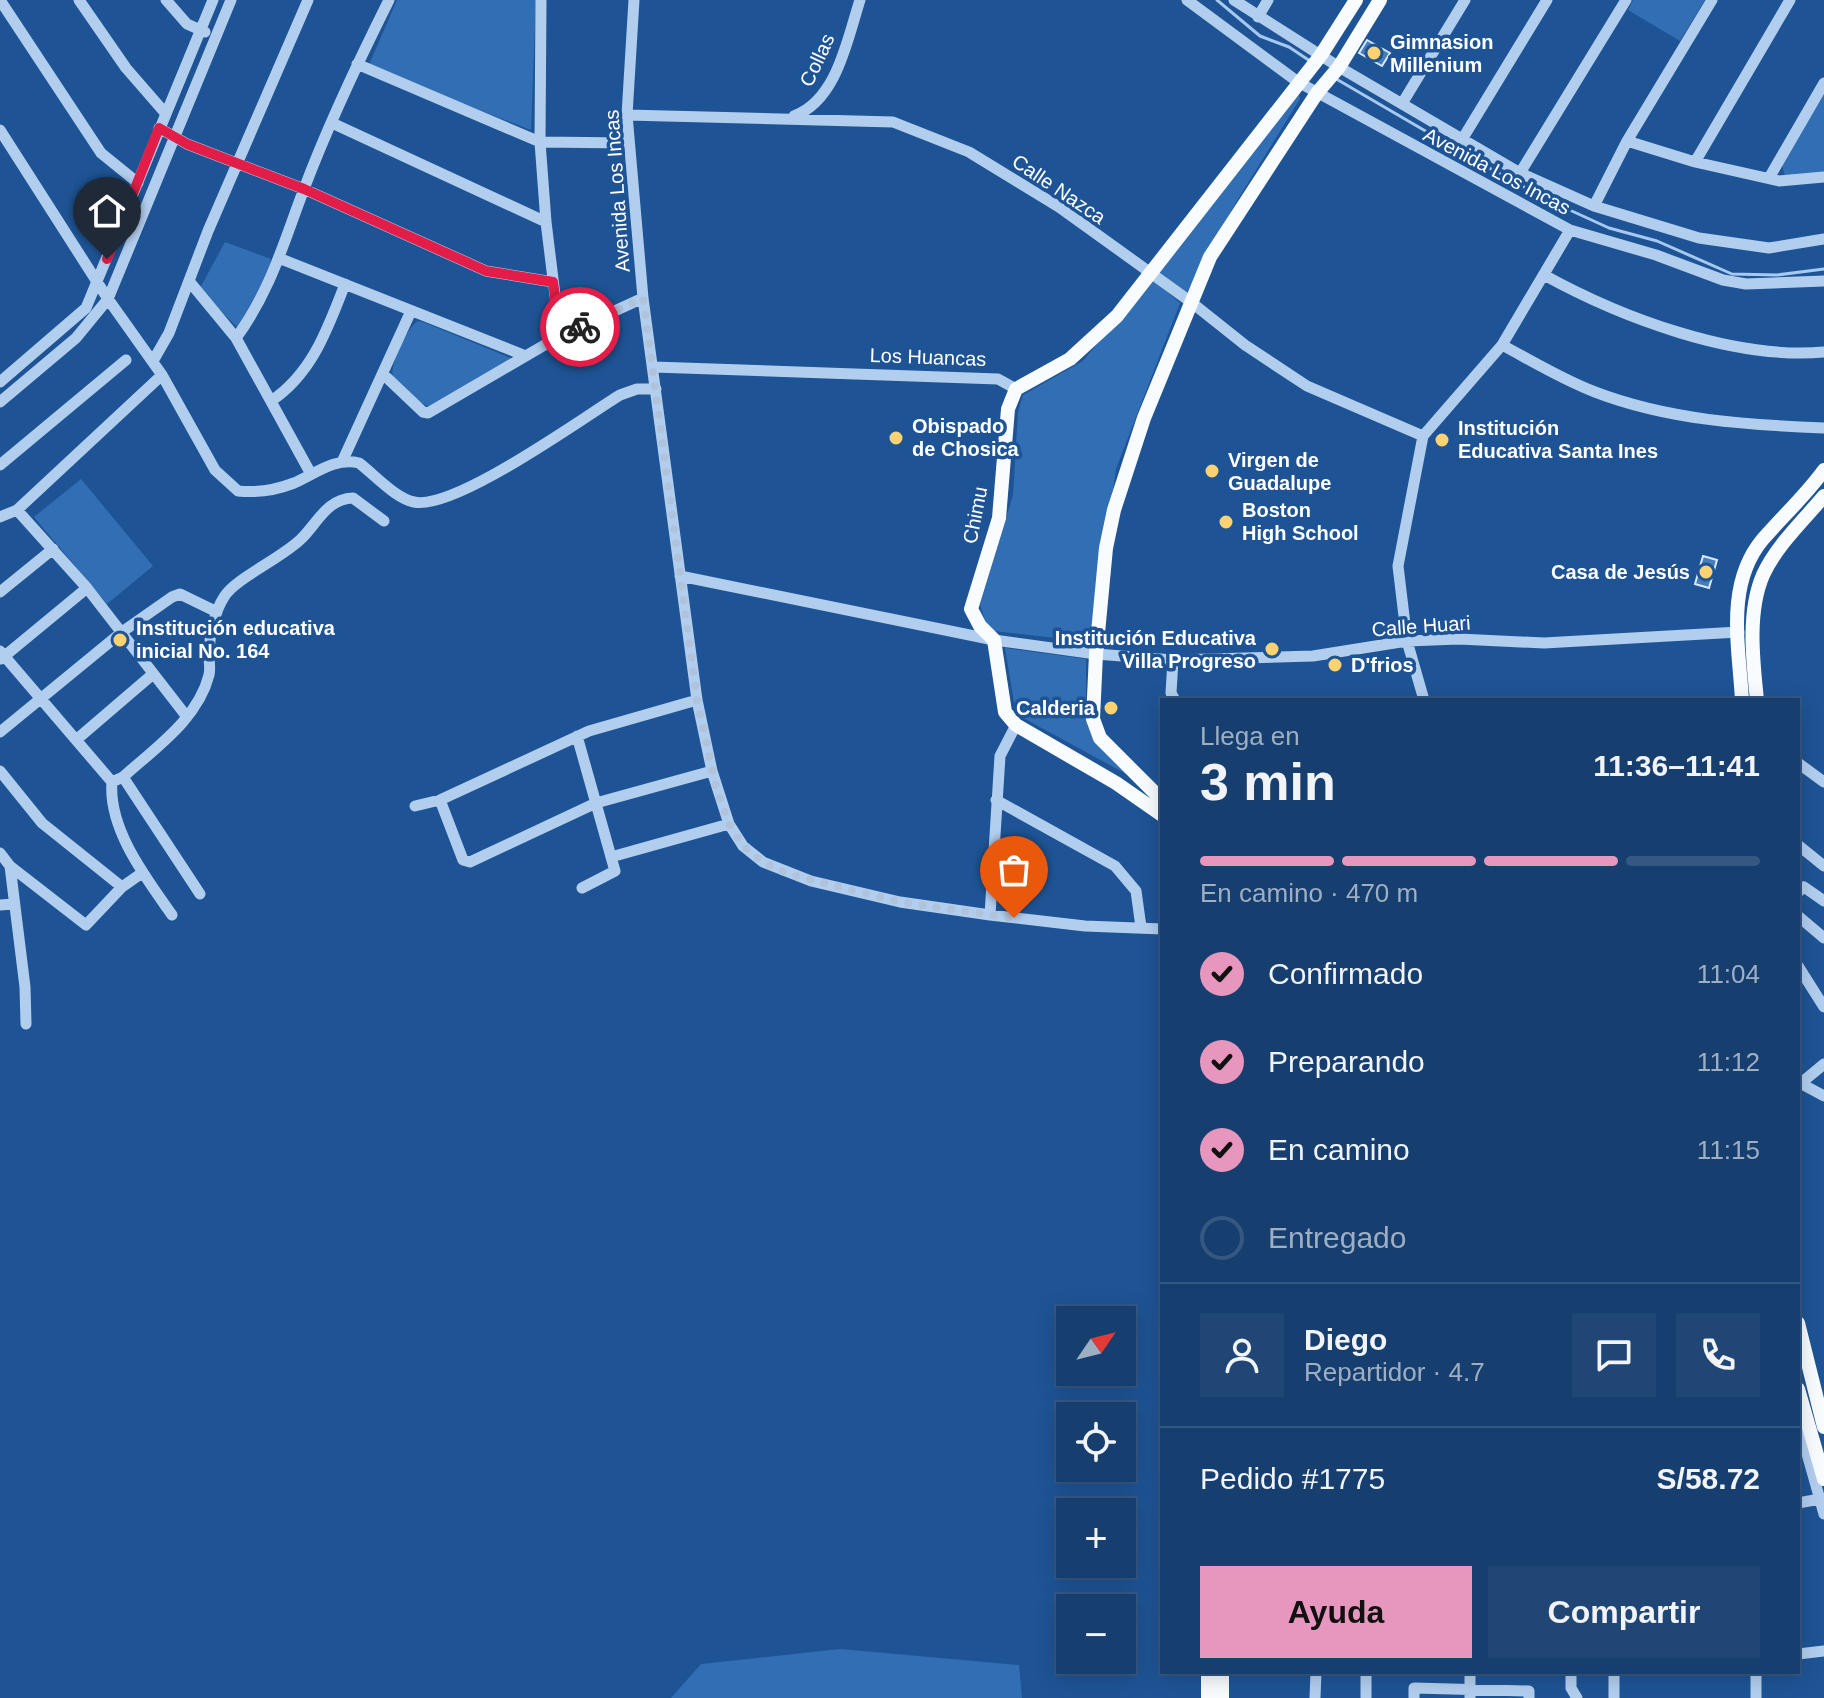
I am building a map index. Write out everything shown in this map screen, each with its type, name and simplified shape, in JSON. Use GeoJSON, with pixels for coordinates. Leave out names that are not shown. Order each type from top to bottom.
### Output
{"type":"FeatureCollection","features":[{"type":"Feature","properties":{"kind":"main road"},"geometry":{"type":"LineString","coordinates":[[1016,389],[1042,377],[1095,339],[1321,55],[1356,0]]}},
{"type":"Feature","properties":{"kind":"main road"},"geometry":{"type":"LineString","coordinates":[[1160,798],[1120,760],[1097,731],[1093,713],[1106,548],[1114,510],[1144,418],[1210,257],[1317,93],[1339,67],[1380,0]]}},
{"type":"Feature","properties":{"kind":"main road","name":"Chimu"},"geometry":{"type":"LineString","coordinates":[[994,640],[980,626],[971,609],[999,518],[1008,409],[1016,389]]}},
{"type":"Feature","properties":{"kind":"main road"},"geometry":{"type":"LineString","coordinates":[[1742,698],[1738,595],[1744,569],[1760,542],[1824,470]]}},
{"type":"Feature","properties":{"kind":"main road"},"geometry":{"type":"LineString","coordinates":[[1757,698],[1755,624],[1757,596],[1763,574],[1824,496]]}},
{"type":"Feature","properties":{"kind":"main road"},"geometry":{"type":"LineString","coordinates":[[994,640],[1005,712],[1016,725],[1116,783],[1160,814]]}},
{"type":"Feature","properties":{"kind":"main road"},"geometry":{"type":"LineString","coordinates":[[1800,1330],[1822,1404],[1824,1427]]}},
{"type":"Feature","properties":{"kind":"main road"},"geometry":{"type":"LineString","coordinates":[[1800,1405],[1824,1479]]}},
{"type":"Feature","properties":{"kind":"main road"},"geometry":{"type":"LineString","coordinates":[[1208,1674],[1208,1698]]}},
{"type":"Feature","properties":{"kind":"main road"},"geometry":{"type":"LineString","coordinates":[[1222,1674],[1222,1698]]}},
{"type":"Feature","properties":{"kind":"street"},"geometry":{"type":"LineString","coordinates":[[0,0],[101,153],[138,183]]}},
{"type":"Feature","properties":{"kind":"street"},"geometry":{"type":"LineString","coordinates":[[79,0],[126,68],[166,114]]}},
{"type":"Feature","properties":{"kind":"street"},"geometry":{"type":"LineString","coordinates":[[166,0],[187,24],[216,36]]}},
{"type":"Feature","properties":{"kind":"street"},"geometry":{"type":"LineString","coordinates":[[0,382],[86,308],[213,0]]}},
{"type":"Feature","properties":{"kind":"street"},"geometry":{"type":"LineString","coordinates":[[0,402],[76,338],[108,299],[231,0]]}},
{"type":"Feature","properties":{"kind":"street"},"geometry":{"type":"LineString","coordinates":[[153,361],[169,333],[308,0]]}},
{"type":"Feature","properties":{"kind":"street"},"geometry":{"type":"LineString","coordinates":[[236,338],[256,310],[281,259],[304,189],[357,64],[389,0]]}},
{"type":"Feature","properties":{"kind":"street"},"geometry":{"type":"LineString","coordinates":[[541,0],[540,142],[560,336]]}},
{"type":"Feature","properties":{"kind":"street","name":"Avenida Los Incas"},"geometry":{"type":"LineString","coordinates":[[634,0],[627,115],[643,298],[697,700],[712,771],[729,824],[753,854],[788,874],[900,902],[1085,926],[1160,929]]}},
{"type":"Feature","properties":{"kind":"street","name":"Collas"},"geometry":{"type":"LineString","coordinates":[[787,118],[809,110],[825,94],[860,0]]}},
{"type":"Feature","properties":{"kind":"street","name":"Avenida Los Incas"},"geometry":{"type":"LineString","coordinates":[[1187,0],[1298,82],[1570,230],[1734,282],[1824,281]]}},
{"type":"Feature","properties":{"kind":"street"},"geometry":{"type":"LineString","coordinates":[[1234,0],[1339,67],[1520,173],[1594,206],[1699,238],[1769,248],[1824,239]]}},
{"type":"Feature","properties":{"kind":"street"},"geometry":{"type":"LineString","coordinates":[[1258,17],[1268,0]]}},
{"type":"Feature","properties":{"kind":"street"},"geometry":{"type":"LineString","coordinates":[[1403,102],[1465,0]]}},
{"type":"Feature","properties":{"kind":"street"},"geometry":{"type":"LineString","coordinates":[[1463,138],[1547,0]]}},
{"type":"Feature","properties":{"kind":"street"},"geometry":{"type":"LineString","coordinates":[[1520,173],[1626,0]]}},
{"type":"Feature","properties":{"kind":"street"},"geometry":{"type":"LineString","coordinates":[[1594,206],[1627,141],[1712,0]]}},
{"type":"Feature","properties":{"kind":"street"},"geometry":{"type":"LineString","coordinates":[[1695,162],[1790,0]]}},
{"type":"Feature","properties":{"kind":"street"},"geometry":{"type":"LineString","coordinates":[[357,64],[540,142],[629,143]]}},
{"type":"Feature","properties":{"kind":"street"},"geometry":{"type":"LineString","coordinates":[[1769,178],[1824,83]]}},
{"type":"Feature","properties":{"kind":"street","name":"Calle Nazca"},"geometry":{"type":"LineString","coordinates":[[627,115],[893,122],[931,135],[969,152],[1059,207],[1245,345],[1307,386],[1423,436]]}},
{"type":"Feature","properties":{"kind":"street"},"geometry":{"type":"LineString","coordinates":[[332,123],[546,222]]}},
{"type":"Feature","properties":{"kind":"street"},"geometry":{"type":"LineString","coordinates":[[159,128],[486,271],[553,282]]}},
{"type":"Feature","properties":{"kind":"street"},"geometry":{"type":"LineString","coordinates":[[0,130],[108,299],[153,361],[215,470],[229,486],[246,492],[269,490],[342,462],[359,463],[406,500],[432,503],[488,478],[620,395],[637,389],[656,389]]}},
{"type":"Feature","properties":{"kind":"street"},"geometry":{"type":"LineString","coordinates":[[1627,141],[1695,162],[1779,181],[1824,177]]}},
{"type":"Feature","properties":{"kind":"street"},"geometry":{"type":"LineString","coordinates":[[1423,698],[1407,641],[1398,566],[1423,436],[1502,345],[1570,230]]}},
{"type":"Feature","properties":{"kind":"street"},"geometry":{"type":"LineString","coordinates":[[281,259],[526,356]]}},
{"type":"Feature","properties":{"kind":"street"},"geometry":{"type":"LineString","coordinates":[[1544,275],[1582,296],[1647,324],[1750,348],[1824,352]]}},
{"type":"Feature","properties":{"kind":"street"},"geometry":{"type":"LineString","coordinates":[[189,281],[236,338],[311,474]]}},
{"type":"Feature","properties":{"kind":"street"},"geometry":{"type":"LineString","coordinates":[[271,401],[299,377],[314,357],[345,284]]}},
{"type":"Feature","properties":{"kind":"street"},"geometry":{"type":"LineString","coordinates":[[383,374],[423,412],[428,413],[560,336],[643,298]]}},
{"type":"Feature","properties":{"kind":"street"},"geometry":{"type":"LineString","coordinates":[[342,462],[411,311]]}},
{"type":"Feature","properties":{"kind":"street"},"geometry":{"type":"LineString","coordinates":[[1502,345],[1595,392],[1683,416],[1757,426],[1824,428]]}},
{"type":"Feature","properties":{"kind":"street"},"geometry":{"type":"LineString","coordinates":[[0,465],[126,360]]}},
{"type":"Feature","properties":{"kind":"street","name":"Los Huancas"},"geometry":{"type":"LineString","coordinates":[[654,367],[998,379],[1016,389]]}},
{"type":"Feature","properties":{"kind":"street"},"geometry":{"type":"LineString","coordinates":[[162,375],[6,511],[53,549],[187,717]]}},
{"type":"Feature","properties":{"kind":"street"},"geometry":{"type":"LineString","coordinates":[[172,915],[142,873],[110,803],[118,780],[187,717],[199,699],[209,673],[209,649],[217,612],[229,590],[270,564],[302,538],[325,510],[338,502],[353,498],[384,521]]}},
{"type":"Feature","properties":{"kind":"street"},"geometry":{"type":"LineString","coordinates":[[0,592],[53,549]]}},
{"type":"Feature","properties":{"kind":"street","name":"Calle Huari"},"geometry":{"type":"LineString","coordinates":[[680,576],[994,640],[1096,654],[1173,660],[1313,656],[1407,641],[1459,639],[1544,643],[1739,632]]}},
{"type":"Feature","properties":{"kind":"street"},"geometry":{"type":"LineString","coordinates":[[87,588],[2,656],[76,740],[118,780],[200,894]]}},
{"type":"Feature","properties":{"kind":"street"},"geometry":{"type":"LineString","coordinates":[[0,732],[122,632],[180,594],[217,612]]}},
{"type":"Feature","properties":{"kind":"street"},"geometry":{"type":"LineString","coordinates":[[1173,660],[1171,693],[1174,698]]}},
{"type":"Feature","properties":{"kind":"street"},"geometry":{"type":"LineString","coordinates":[[76,740],[153,674]]}},
{"type":"Feature","properties":{"kind":"street"},"geometry":{"type":"LineString","coordinates":[[415,806],[440,800],[577,736],[697,700]]}},
{"type":"Feature","properties":{"kind":"street"},"geometry":{"type":"LineString","coordinates":[[990,915],[1000,756],[1016,725]]}},
{"type":"Feature","properties":{"kind":"street"},"geometry":{"type":"LineString","coordinates":[[577,736],[615,871],[582,888]]}},
{"type":"Feature","properties":{"kind":"street"},"geometry":{"type":"LineString","coordinates":[[1800,764],[1824,782]]}},
{"type":"Feature","properties":{"kind":"street"},"geometry":{"type":"LineString","coordinates":[[0,771],[42,823],[122,887]]}},
{"type":"Feature","properties":{"kind":"street"},"geometry":{"type":"LineString","coordinates":[[440,800],[463,860],[470,862],[596,803],[712,771]]}},
{"type":"Feature","properties":{"kind":"street"},"geometry":{"type":"LineString","coordinates":[[996,800],[1115,866],[1136,891],[1141,927]]}},
{"type":"Feature","properties":{"kind":"street"},"geometry":{"type":"LineString","coordinates":[[611,857],[729,824]]}},
{"type":"Feature","properties":{"kind":"street"},"geometry":{"type":"LineString","coordinates":[[1800,847],[1824,866]]}},
{"type":"Feature","properties":{"kind":"street"},"geometry":{"type":"LineString","coordinates":[[0,853],[10,866],[86,925],[122,887],[142,873]]}},
{"type":"Feature","properties":{"kind":"street"},"geometry":{"type":"LineString","coordinates":[[10,866],[25,987],[26,1024]]}},
{"type":"Feature","properties":{"kind":"street"},"geometry":{"type":"LineString","coordinates":[[1800,890],[1804,887],[1824,901]]}},
{"type":"Feature","properties":{"kind":"street"},"geometry":{"type":"LineString","coordinates":[[0,905],[13,904]]}},
{"type":"Feature","properties":{"kind":"street"},"geometry":{"type":"LineString","coordinates":[[1800,918],[1824,938]]}},
{"type":"Feature","properties":{"kind":"street"},"geometry":{"type":"LineString","coordinates":[[1800,969],[1824,1007]]}},
{"type":"Feature","properties":{"kind":"street"},"geometry":{"type":"LineString","coordinates":[[1824,1064],[1800,1083],[1824,1096]]}},
{"type":"Feature","properties":{"kind":"street"},"geometry":{"type":"LineString","coordinates":[[1822,1404],[1800,1405],[1802,1436],[1824,1514]]}},
{"type":"Feature","properties":{"kind":"street"},"geometry":{"type":"LineString","coordinates":[[1800,1503],[1820,1499]]}},
{"type":"Feature","properties":{"kind":"street"},"geometry":{"type":"LineString","coordinates":[[1800,1654],[1824,1651]]}},
{"type":"Feature","properties":{"kind":"street"},"geometry":{"type":"LineString","coordinates":[[1315,1698],[1316,1674]]}},
{"type":"Feature","properties":{"kind":"street"},"geometry":{"type":"LineString","coordinates":[[1366,1674],[1366,1698]]}},
{"type":"Feature","properties":{"kind":"street"},"geometry":{"type":"LineString","coordinates":[[1571,1674],[1571,1688],[1577,1698]]}},
{"type":"Feature","properties":{"kind":"street"},"geometry":{"type":"LineString","coordinates":[[1614,1674],[1614,1698]]}},
{"type":"Feature","properties":{"kind":"street"},"geometry":{"type":"LineString","coordinates":[[1756,1674],[1756,1698]]}},
{"type":"Feature","properties":{"kind":"street"},"geometry":{"type":"LineString","coordinates":[[1414,1698],[1414,1688],[1470,1693],[1529,1691],[1529,1698]]}},
{"type":"Feature","properties":{"kind":"shaded area"},"geometry":{"type":"Polygon","coordinates":[[[397,0],[536,0],[531,130],[368,67],[397,0]]]}},
{"type":"Feature","properties":{"kind":"shaded area"},"geometry":{"type":"Polygon","coordinates":[[[1633,0],[1705,0],[1680,41],[1628,10],[1633,0]]]}},
{"type":"Feature","properties":{"kind":"shaded area"},"geometry":{"type":"Polygon","coordinates":[[[1298,91],[1300,99],[1235,204],[1186,295],[1151,268],[1298,91]]]}},
{"type":"Feature","properties":{"kind":"shaded area"},"geometry":{"type":"Polygon","coordinates":[[[1824,93],[1824,175],[1785,177],[1782,165],[1824,93]]]}},
{"type":"Feature","properties":{"kind":"shaded area"},"geometry":{"type":"Polygon","coordinates":[[[225,242],[271,259],[268,274],[241,325],[237,327],[199,290],[225,242]]]}},
{"type":"Feature","properties":{"kind":"shaded area"},"geometry":{"type":"Polygon","coordinates":[[[1148,281],[1157,283],[1180,303],[1116,469],[1092,633],[1081,641],[988,629],[980,605],[1013,495],[1018,412],[1023,395],[1083,361],[1148,281]]]}},
{"type":"Feature","properties":{"kind":"shaded area"},"geometry":{"type":"Polygon","coordinates":[[[418,321],[513,359],[435,406],[428,406],[409,394],[393,377],[400,347],[418,321]]]}},
{"type":"Feature","properties":{"kind":"shaded area"},"geometry":{"type":"Polygon","coordinates":[[[81,479],[153,566],[107,604],[34,517],[81,479]]]}},
{"type":"Feature","properties":{"kind":"shaded area"},"geometry":{"type":"Polygon","coordinates":[[[1005,648],[1086,659],[1086,718],[1091,730],[1128,775],[1016,714],[1005,648]]]}},
{"type":"Feature","properties":{"kind":"shaded area"},"geometry":{"type":"Polygon","coordinates":[[[840,1649],[1019,1665],[1022,1698],[671,1698],[701,1664],[840,1649]]]}},
{"type":"Feature","properties":{"kind":"building","name":"Gimnasion Millenium"},"geometry":{"type":"Polygon","coordinates":[[[1367,40],[1390,53],[1382,66],[1359,53],[1367,40]]]}},
{"type":"Feature","properties":{"kind":"building","name":"Casa de Jesús"},"geometry":{"type":"Polygon","coordinates":[[[1703,556],[1717,560],[1709,588],[1695,584],[1703,556]]]}},
{"type":"Feature","properties":{"kind":"waterway"},"geometry":{"type":"LineString","coordinates":[[1217,0],[1260,36],[1289,47],[1310,61]]}},
{"type":"Feature","properties":{"kind":"waterway"},"geometry":{"type":"LineString","coordinates":[[1338,80],[1482,164],[1550,201],[1609,228],[1657,241],[1732,274],[1777,275],[1824,269]]}},
{"type":"Feature","properties":{"kind":"way so far"},"geometry":{"type":"LineString","coordinates":[[580,327],[643,298],[697,700],[720,802],[743,846],[763,862],[811,881],[900,902],[1014,918]]}},
{"type":"Feature","properties":{"kind":"place","name":"Gimnasion Millenium"},"geometry":{"type":"Point","coordinates":[1374,53]}},
{"type":"Feature","properties":{"kind":"place","name":"Obispado de Chosica"},"geometry":{"type":"Point","coordinates":[896,438]}},
{"type":"Feature","properties":{"kind":"place","name":"Institución Educativa Santa Ines"},"geometry":{"type":"Point","coordinates":[1442,440]}},
{"type":"Feature","properties":{"kind":"place","name":"Virgen de Guadalupe"},"geometry":{"type":"Point","coordinates":[1212,471]}},
{"type":"Feature","properties":{"kind":"place","name":"Boston High School"},"geometry":{"type":"Point","coordinates":[1226,522]}},
{"type":"Feature","properties":{"kind":"place","name":"Casa de Jesús"},"geometry":{"type":"Point","coordinates":[1706,572]}},
{"type":"Feature","properties":{"kind":"place","name":"Institución educativa inicial No. 164"},"geometry":{"type":"Point","coordinates":[120,640]}},
{"type":"Feature","properties":{"kind":"place","name":"Institución Educativa Villa Progreso"},"geometry":{"type":"Point","coordinates":[1272,649]}},
{"type":"Feature","properties":{"kind":"place","name":"D'frios"},"geometry":{"type":"Point","coordinates":[1335,665]}},
{"type":"Feature","properties":{"kind":"place","name":"Calderia"},"geometry":{"type":"Point","coordinates":[1111,708]}},
{"type":"Feature","properties":{"kind":"route"},"geometry":{"type":"LineString","coordinates":[[107,259],[159,128],[187,144],[304,189],[486,271],[553,282],[560,336],[580,327]]}}]}
